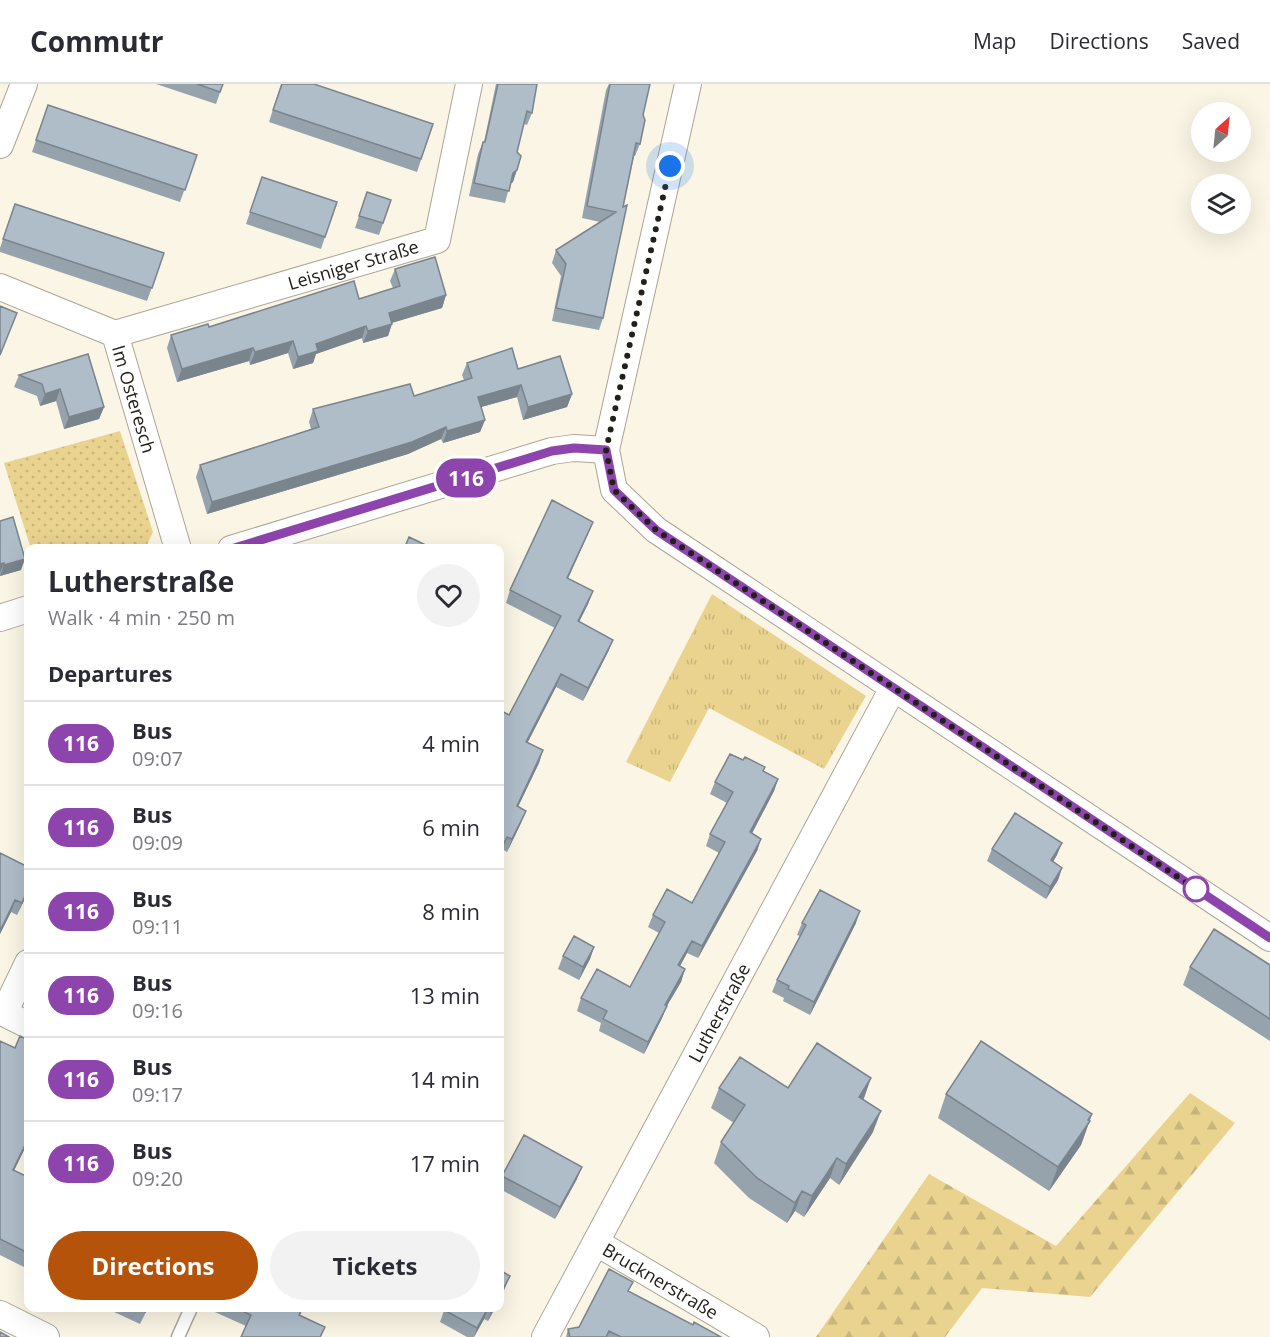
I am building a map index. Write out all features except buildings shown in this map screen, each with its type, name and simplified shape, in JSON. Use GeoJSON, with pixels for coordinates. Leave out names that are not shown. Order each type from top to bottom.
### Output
{"type":"FeatureCollection","features":[{"type":"Feature","properties":{"kind":"street"},"geometry":{"type":"LineString","coordinates":[[0,145],[24,84]]}},
{"type":"Feature","properties":{"kind":"street","name":"Leisniger Straße"},"geometry":{"type":"LineString","coordinates":[[115,334],[437,240],[470,84]]}},
{"type":"Feature","properties":{"kind":"street"},"geometry":{"type":"LineString","coordinates":[[688,84],[606,450],[614,490],[656,530],[1270,938]]}},
{"type":"Feature","properties":{"kind":"street","name":"Im Osteresch"},"geometry":{"type":"LineString","coordinates":[[0,287],[115,334],[177,544]]}},
{"type":"Feature","properties":{"kind":"street"},"geometry":{"type":"LineString","coordinates":[[247,544],[552,451],[574,448],[606,450]]}},
{"type":"Feature","properties":{"kind":"street"},"geometry":{"type":"LineString","coordinates":[[0,618],[24,610]]}},
{"type":"Feature","properties":{"kind":"street","name":"Lutherstraße"},"geometry":{"type":"LineString","coordinates":[[545,1337],[893,688]]}},
{"type":"Feature","properties":{"kind":"street"},"geometry":{"type":"LineString","coordinates":[[24,971],[4,1013],[24,1023]]}},
{"type":"Feature","properties":{"kind":"street","name":"Brucknerstraße"},"geometry":{"type":"LineString","coordinates":[[597,1243],[756,1337]]}},
{"type":"Feature","properties":{"kind":"street"},"geometry":{"type":"LineString","coordinates":[[0,1314],[46,1337]]}},
{"type":"Feature","properties":{"kind":"lane"},"geometry":{"type":"LineString","coordinates":[[178,1337],[189,1312]]}},
{"type":"Feature","properties":{"kind":"green space"},"geometry":{"type":"Polygon","coordinates":[[[120,431],[153,532],[147,544],[29,544],[4,463],[120,431]]]}},
{"type":"Feature","properties":{"kind":"green space"},"geometry":{"type":"Polygon","coordinates":[[[712,594],[866,696],[824,769],[709,708],[670,782],[626,762],[712,594]]]}},
{"type":"Feature","properties":{"kind":"green space"},"geometry":{"type":"Polygon","coordinates":[[[1190,1093],[1235,1123],[1090,1297],[982,1288],[945,1337],[816,1337],[929,1174],[1056,1246],[1190,1093]]]}},
{"type":"Feature","properties":{"kind":"bus line","name":"116"},"geometry":{"type":"LineString","coordinates":[[247,544],[552,451],[574,448],[606,450],[614,490],[656,530],[1270,938]]}},
{"type":"Feature","properties":{"kind":"route"},"geometry":{"type":"LineString","coordinates":[[670,166],[606,450],[614,490],[656,530],[1196,889]]}}]}
